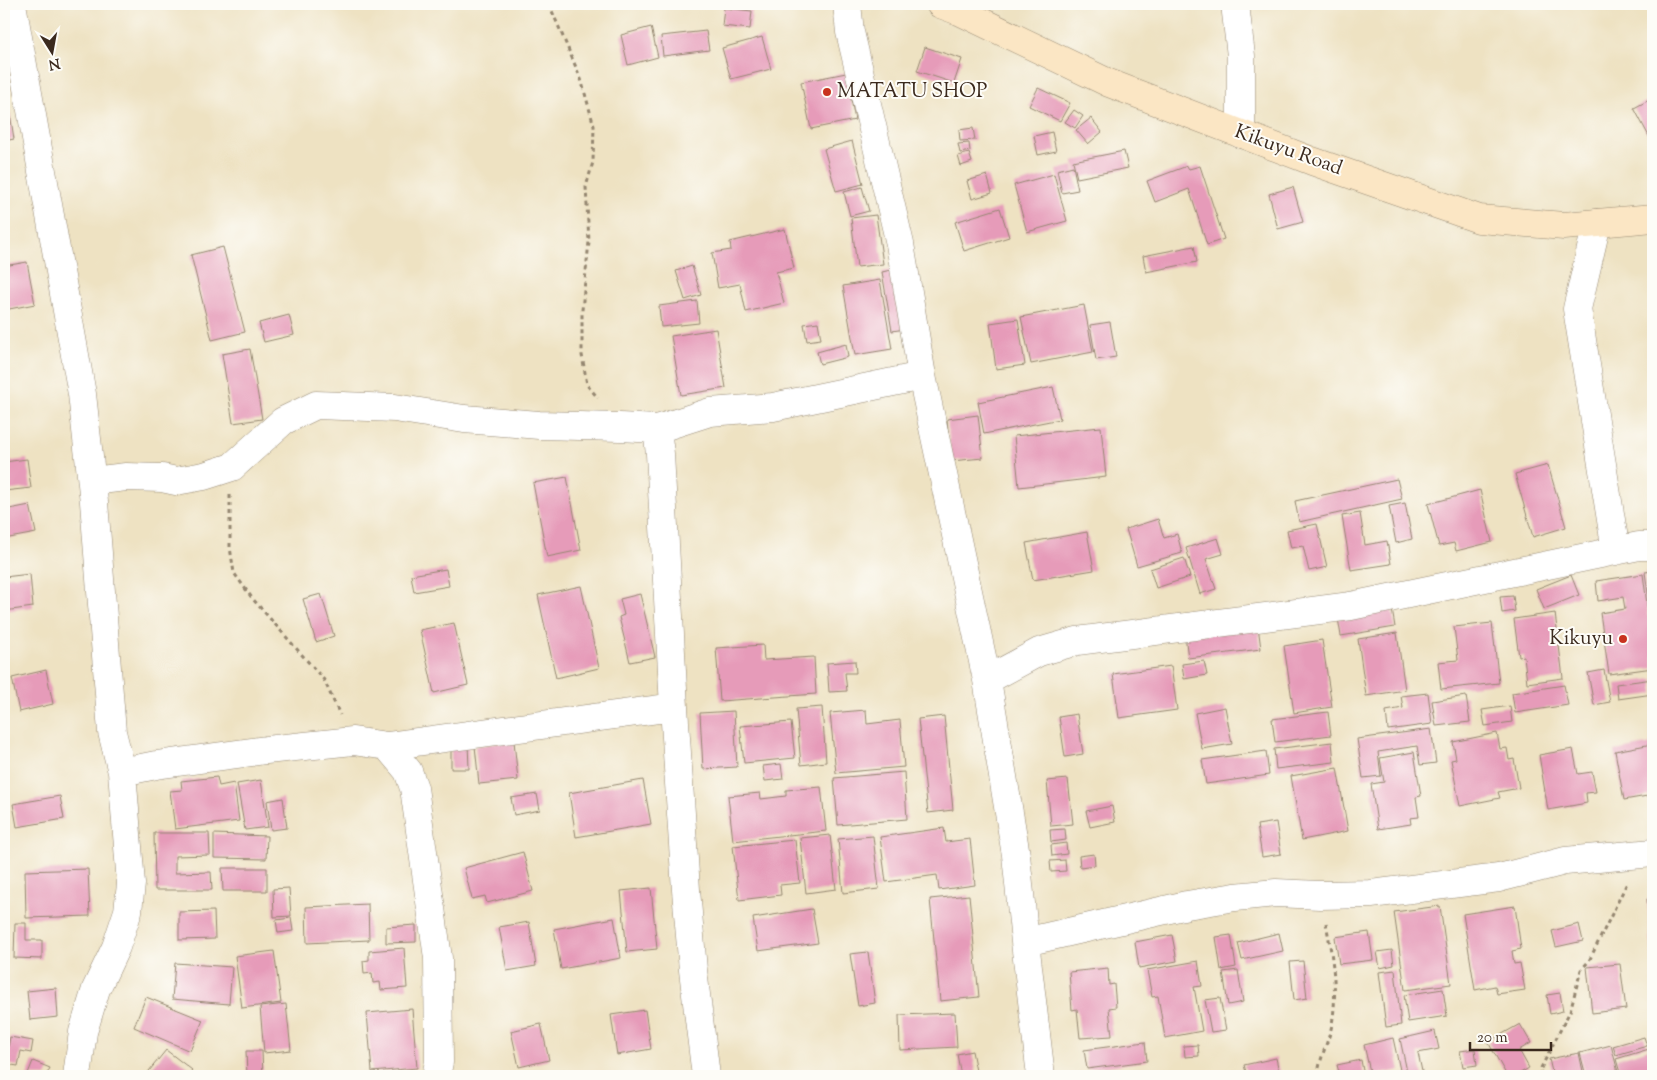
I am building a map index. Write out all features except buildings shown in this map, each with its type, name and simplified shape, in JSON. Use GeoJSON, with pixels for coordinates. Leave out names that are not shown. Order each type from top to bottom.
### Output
{"type":"FeatureCollection","features":[{"type":"Feature","properties":{"kind":"main road","name":"Kikuyu Road"},"geometry":{"type":"LineString","coordinates":[[940,4],[959,11],[1109,83],[1312,161],[1479,219],[1564,226],[1653,218]]}},
{"type":"Feature","properties":{"kind":"street"},"geometry":{"type":"LineString","coordinates":[[12,4],[82,394],[92,481],[112,732],[122,772],[130,884],[128,911],[116,947],[96,989],[83,1032],[77,1076]]}},
{"type":"Feature","properties":{"kind":"street"},"geometry":{"type":"LineString","coordinates":[[847,4],[850,32],[900,244],[922,376],[987,680],[1016,855],[1041,1076]]}},
{"type":"Feature","properties":{"kind":"street"},"geometry":{"type":"LineString","coordinates":[[1236,4],[1241,56],[1241,134]]}},
{"type":"Feature","properties":{"kind":"street"},"geometry":{"type":"LineString","coordinates":[[1596,222],[1577,309],[1616,551]]}},
{"type":"Feature","properties":{"kind":"street"},"geometry":{"type":"LineString","coordinates":[[92,481],[126,476],[162,478],[176,482],[232,467],[282,421],[316,406],[395,408],[464,420],[539,426],[657,429],[710,412],[773,407],[922,376]]}},
{"type":"Feature","properties":{"kind":"street"},"geometry":{"type":"LineString","coordinates":[[657,429],[692,961],[706,1076]]}},
{"type":"Feature","properties":{"kind":"street"},"geometry":{"type":"LineString","coordinates":[[987,680],[1039,652],[1077,641],[1351,606],[1639,546],[1653,546]]}},
{"type":"Feature","properties":{"kind":"street"},"geometry":{"type":"LineString","coordinates":[[122,772],[266,750],[353,741],[387,746],[674,707]]}},
{"type":"Feature","properties":{"kind":"street"},"geometry":{"type":"LineString","coordinates":[[387,746],[408,772],[414,788],[438,958],[439,1062],[436,1076]]}},
{"type":"Feature","properties":{"kind":"street"},"geometry":{"type":"LineString","coordinates":[[1025,942],[1187,905],[1226,898],[1276,893],[1320,895],[1371,894],[1499,878],[1565,861],[1648,854]]}},
{"type":"Feature","properties":{"kind":"path"},"geometry":{"type":"LineString","coordinates":[[549,4],[582,79],[594,126],[593,162],[586,187],[589,242],[582,310],[582,355],[587,385],[620,427]]}},
{"type":"Feature","properties":{"kind":"path"},"geometry":{"type":"LineString","coordinates":[[232,467],[229,516],[230,547],[234,573],[252,598],[324,680],[353,741]]}},
{"type":"Feature","properties":{"kind":"path"},"geometry":{"type":"LineString","coordinates":[[1542,1076],[1540,1070],[1570,1011],[1581,970],[1588,961],[1614,908],[1648,854]]}},
{"type":"Feature","properties":{"kind":"path"},"geometry":{"type":"LineString","coordinates":[[1318,1076],[1318,1067],[1332,1024],[1334,985],[1331,950],[1320,895]]}},
{"type":"Feature","properties":{"kind":"place","name":"MATATU SHOP"},"geometry":{"type":"Point","coordinates":[827,92]}},
{"type":"Feature","properties":{"kind":"place","name":"Kikuyu"},"geometry":{"type":"Point","coordinates":[1623,639]}}]}
